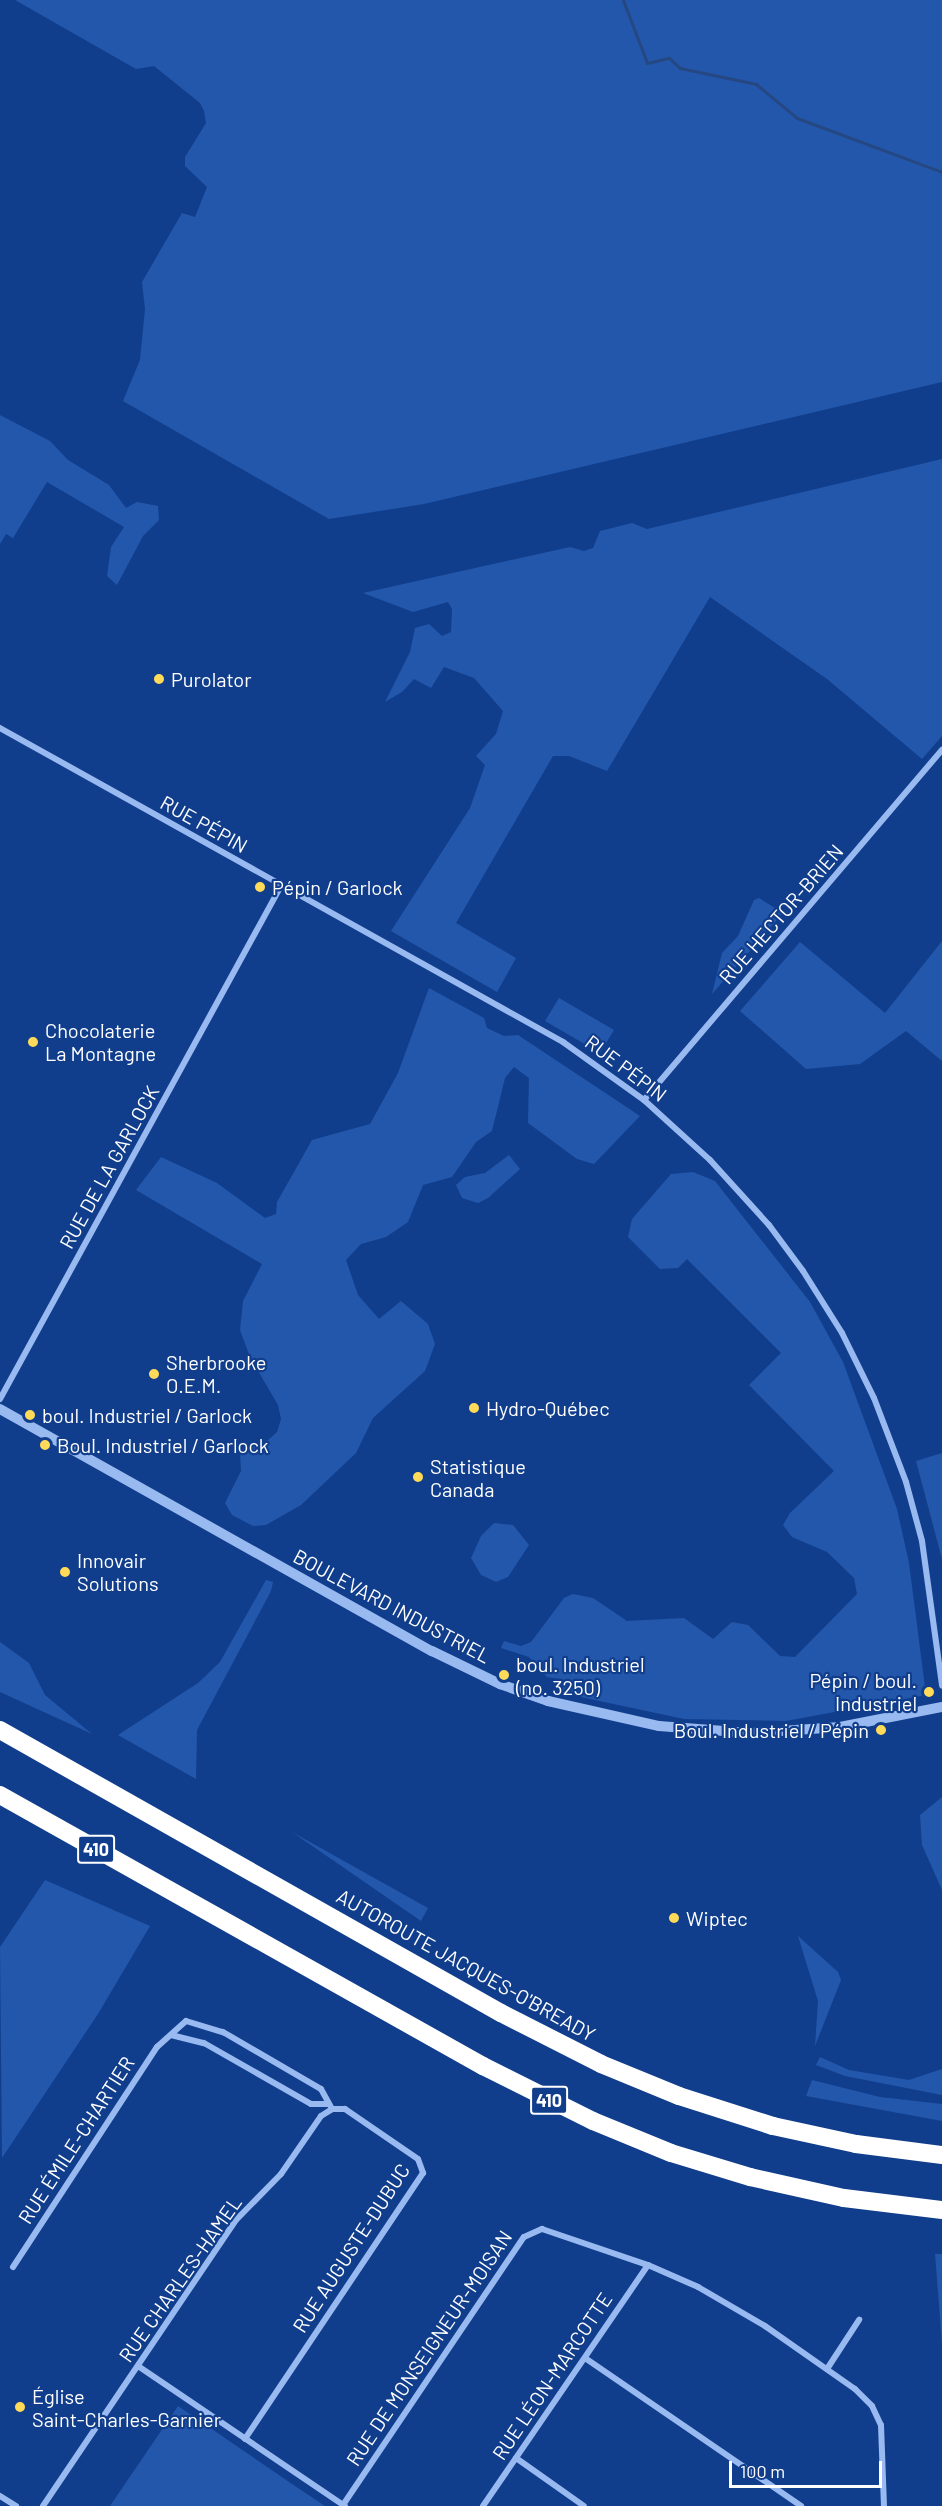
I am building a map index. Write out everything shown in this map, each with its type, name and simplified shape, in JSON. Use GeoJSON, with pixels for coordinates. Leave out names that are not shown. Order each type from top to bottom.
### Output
{"type":"FeatureCollection","features":[{"type":"Feature","properties":{"kind":"highway","name":"AUTOROUTE JACQUES-O'BREADY"},"geometry":{"type":"LineString","coordinates":[[0,1730],[501,2013],[601,2064],[686,2099],[773,2126],[849,2143],[942,2155]]}},
{"type":"Feature","properties":{"kind":"highway","name":"410"},"geometry":{"type":"LineString","coordinates":[[0,1795],[506,2078],[606,2127],[697,2162],[764,2181],[851,2199],[942,2210]]}},
{"type":"Feature","properties":{"kind":"street","name":"RUE PÉPIN"},"geometry":{"type":"LineString","coordinates":[[0,728],[544,1031],[644,1100],[710,1160],[769,1225],[853,1352],[883,1419],[914,1509],[931,1590],[942,1686]]}},
{"type":"Feature","properties":{"kind":"street","name":"RUE HECTOR-BRIEN"},"geometry":{"type":"LineString","coordinates":[[644,1100],[942,750]]}},
{"type":"Feature","properties":{"kind":"street","name":"RUE DE LA GARLOCK"},"geometry":{"type":"LineString","coordinates":[[0,1399],[281,886]]}},
{"type":"Feature","properties":{"kind":"street","name":"BOULEVARD INDUSTRIEL"},"geometry":{"type":"LineString","coordinates":[[0,1409],[432,1651],[538,1698],[650,1725],[750,1733],[831,1728],[942,1707]]}},
{"type":"Feature","properties":{"kind":"street","name":"RUE ÉMILE-CHARTIER"},"geometry":{"type":"LineString","coordinates":[[13,2267],[157,2047],[171,2035],[175,2026],[186,2021],[210,2025],[321,2089],[327,2104],[332,2109]]}},
{"type":"Feature","properties":{"kind":"street"},"geometry":{"type":"LineString","coordinates":[[171,2035],[204,2043],[311,2104],[327,2104]]}},
{"type":"Feature","properties":{"kind":"street","name":"RUE CHARLES-HAMEL"},"geometry":{"type":"LineString","coordinates":[[43,2506],[236,2220],[281,2174],[321,2116],[332,2109]]}},
{"type":"Feature","properties":{"kind":"street","name":"RUE AUGUSTE-DUBUC"},"geometry":{"type":"LineString","coordinates":[[245,2439],[423,2173],[418,2159],[345,2109],[332,2109]]}},
{"type":"Feature","properties":{"kind":"street","name":"RUE DE MONSEIGNEUR-MOISAN"},"geometry":{"type":"LineString","coordinates":[[344,2505],[528,2233],[550,2230],[648,2265],[725,2301],[827,2368],[866,2399],[877,2415],[883,2440],[884,2506]]}},
{"type":"Feature","properties":{"kind":"street","name":"RUE LÉON-MARCOTTE"},"geometry":{"type":"LineString","coordinates":[[483,2506],[648,2265]]}},
{"type":"Feature","properties":{"kind":"street"},"geometry":{"type":"LineString","coordinates":[[827,2368],[859,2320]]}},
{"type":"Feature","properties":{"kind":"street"},"geometry":{"type":"LineString","coordinates":[[585,2358],[801,2506]]}},
{"type":"Feature","properties":{"kind":"street"},"geometry":{"type":"LineString","coordinates":[[138,2366],[344,2505]]}},
{"type":"Feature","properties":{"kind":"street"},"geometry":{"type":"LineString","coordinates":[[516,2458],[584,2506]]}},
{"type":"Feature","properties":{"kind":"street"},"geometry":{"type":"LineString","coordinates":[[0,2496],[16,2506]]}},
{"type":"Feature","properties":{"kind":"shaded area"},"geometry":{"type":"Polygon","coordinates":[[[15,0],[942,0],[942,382],[424,504],[329,519],[123,401],[140,360],[145,309],[142,282],[182,213],[195,217],[207,187],[185,166],[185,157],[206,123],[204,111],[200,103],[154,66],[136,69],[15,0]]]}},
{"type":"Feature","properties":{"kind":"shaded area"},"geometry":{"type":"Polygon","coordinates":[[[0,415],[50,441],[68,460],[109,485],[126,508],[137,502],[158,506],[159,520],[143,536],[117,585],[107,576],[111,547],[124,527],[47,482],[13,538],[6,534],[0,544],[0,415]]]}},
{"type":"Feature","properties":{"kind":"shaded area"},"geometry":{"type":"Polygon","coordinates":[[[942,459],[942,736],[922,759],[827,679],[710,597],[607,771],[569,756],[553,756],[456,923],[516,958],[497,992],[391,931],[470,808],[485,765],[476,756],[496,734],[503,711],[474,678],[444,667],[431,688],[414,679],[402,692],[385,702],[410,652],[415,628],[429,624],[442,636],[451,632],[452,609],[448,602],[413,612],[363,593],[570,547],[584,551],[593,548],[600,531],[632,523],[647,529],[942,459]]]}},
{"type":"Feature","properties":{"kind":"shaded area"},"geometry":{"type":"Polygon","coordinates":[[[759,898],[783,913],[712,994],[722,953],[738,936],[754,900],[759,898]]]}},
{"type":"Feature","properties":{"kind":"shaded area"},"geometry":{"type":"Polygon","coordinates":[[[942,941],[942,1061],[906,1031],[860,1064],[806,1069],[740,1011],[800,942],[885,1013],[942,941]]]}},
{"type":"Feature","properties":{"kind":"shaded area"},"geometry":{"type":"Polygon","coordinates":[[[429,988],[484,1018],[487,1028],[504,1036],[518,1035],[640,1116],[594,1164],[577,1159],[528,1123],[529,1078],[514,1067],[505,1078],[492,1131],[476,1142],[452,1177],[423,1185],[408,1222],[386,1237],[361,1244],[346,1260],[358,1295],[379,1319],[401,1301],[428,1324],[435,1344],[425,1371],[373,1418],[356,1453],[301,1505],[266,1525],[253,1526],[232,1515],[225,1503],[241,1471],[240,1452],[267,1441],[277,1432],[281,1419],[278,1405],[250,1357],[240,1330],[243,1301],[262,1264],[136,1190],[161,1157],[217,1183],[265,1218],[276,1214],[277,1202],[312,1140],[370,1124],[398,1073],[429,988]]]}},
{"type":"Feature","properties":{"kind":"shaded area"},"geometry":{"type":"Polygon","coordinates":[[[559,998],[614,1030],[600,1053],[545,1021],[559,998]]]}},
{"type":"Feature","properties":{"kind":"shaded area"},"geometry":{"type":"Polygon","coordinates":[[[509,1155],[520,1169],[488,1198],[478,1203],[462,1198],[456,1185],[465,1177],[485,1173],[509,1155]]]}},
{"type":"Feature","properties":{"kind":"shaded area"},"geometry":{"type":"Polygon","coordinates":[[[693,1172],[715,1181],[810,1302],[843,1362],[897,1509],[909,1563],[926,1695],[786,1721],[684,1719],[562,1693],[559,1679],[547,1677],[529,1657],[501,1648],[504,1641],[521,1646],[531,1642],[564,1598],[573,1594],[593,1598],[627,1621],[684,1618],[713,1639],[732,1622],[748,1625],[780,1656],[795,1657],[857,1594],[854,1578],[827,1552],[792,1537],[783,1525],[790,1513],[834,1471],[749,1385],[781,1353],[687,1259],[678,1268],[660,1269],[628,1237],[632,1219],[671,1174],[693,1172]]]}},
{"type":"Feature","properties":{"kind":"shaded area"},"geometry":{"type":"Polygon","coordinates":[[[942,1453],[942,1559],[916,1461],[942,1453]]]}},
{"type":"Feature","properties":{"kind":"shaded area"},"geometry":{"type":"Polygon","coordinates":[[[494,1523],[513,1525],[529,1545],[508,1577],[496,1582],[481,1575],[471,1558],[481,1536],[494,1523]]]}},
{"type":"Feature","properties":{"kind":"shaded area"},"geometry":{"type":"Polygon","coordinates":[[[266,1580],[273,1582],[271,1591],[197,1730],[196,1779],[118,1735],[198,1683],[220,1662],[266,1580]]]}},
{"type":"Feature","properties":{"kind":"shaded area"},"geometry":{"type":"Polygon","coordinates":[[[0,1642],[29,1663],[45,1695],[92,1734],[0,1692],[0,1642]]]}},
{"type":"Feature","properties":{"kind":"shaded area"},"geometry":{"type":"Polygon","coordinates":[[[942,1797],[942,1890],[922,1845],[920,1815],[942,1797]]]}},
{"type":"Feature","properties":{"kind":"shaded area"},"geometry":{"type":"Polygon","coordinates":[[[292,1832],[428,1908],[421,1921],[292,1832]]]}},
{"type":"Feature","properties":{"kind":"shaded area"},"geometry":{"type":"Polygon","coordinates":[[[45,1880],[150,1926],[98,2014],[2,2158],[0,1947],[45,1880]]]}},
{"type":"Feature","properties":{"kind":"shaded area"},"geometry":{"type":"Polygon","coordinates":[[[798,1936],[838,1972],[841,1980],[815,2046],[818,2001],[798,1936]]]}},
{"type":"Feature","properties":{"kind":"shaded area"},"geometry":{"type":"Polygon","coordinates":[[[820,2057],[849,2070],[909,2080],[942,2069],[942,2095],[845,2076],[816,2065],[820,2057]]]}},
{"type":"Feature","properties":{"kind":"shaded area"},"geometry":{"type":"Polygon","coordinates":[[[812,2080],[880,2097],[942,2104],[942,2121],[806,2096],[812,2080]]]}},
{"type":"Feature","properties":{"kind":"shaded area"},"geometry":{"type":"Polygon","coordinates":[[[935,2254],[942,2254],[942,2344],[935,2254]]]}},
{"type":"Feature","properties":{"kind":"shaded area"},"geometry":{"type":"Polygon","coordinates":[[[178,2406],[295,2486],[325,2506],[110,2506],[178,2406]]]}},
{"type":"Feature","properties":{"kind":"waterway"},"geometry":{"type":"LineString","coordinates":[[623,0],[647,63],[669,58],[680,68],[756,84],[797,118],[942,172]]}},
{"type":"Feature","properties":{"kind":"place","name":"Purolator"},"geometry":{"type":"Point","coordinates":[159,679]}},
{"type":"Feature","properties":{"kind":"place","name":"Pépin / Garlock"},"geometry":{"type":"Point","coordinates":[260,887]}},
{"type":"Feature","properties":{"kind":"place","name":"Chocolaterie La Montagne"},"geometry":{"type":"Point","coordinates":[33,1042]}},
{"type":"Feature","properties":{"kind":"place","name":"Sherbrooke O.E.M."},"geometry":{"type":"Point","coordinates":[154,1374]}},
{"type":"Feature","properties":{"kind":"place","name":"Hydro-Québec"},"geometry":{"type":"Point","coordinates":[474,1408]}},
{"type":"Feature","properties":{"kind":"place","name":"boul. Industriel / Garlock"},"geometry":{"type":"Point","coordinates":[30,1415]}},
{"type":"Feature","properties":{"kind":"place","name":"Boul. Industriel / Garlock"},"geometry":{"type":"Point","coordinates":[45,1445]}},
{"type":"Feature","properties":{"kind":"place","name":"Statistique Canada"},"geometry":{"type":"Point","coordinates":[418,1477]}},
{"type":"Feature","properties":{"kind":"place","name":"Innovair Solutions"},"geometry":{"type":"Point","coordinates":[65,1572]}},
{"type":"Feature","properties":{"kind":"place","name":"boul. Industriel (no. 3250)"},"geometry":{"type":"Point","coordinates":[504,1675]}},
{"type":"Feature","properties":{"kind":"place","name":"Pépin / boul. Industriel"},"geometry":{"type":"Point","coordinates":[929,1692]}},
{"type":"Feature","properties":{"kind":"place","name":"Boul. Industriel / Pépin"},"geometry":{"type":"Point","coordinates":[881,1730]}},
{"type":"Feature","properties":{"kind":"place","name":"Wiptec"},"geometry":{"type":"Point","coordinates":[674,1918]}},
{"type":"Feature","properties":{"kind":"place","name":"Église Saint-Charles-Garnier"},"geometry":{"type":"Point","coordinates":[20,2407]}}]}
